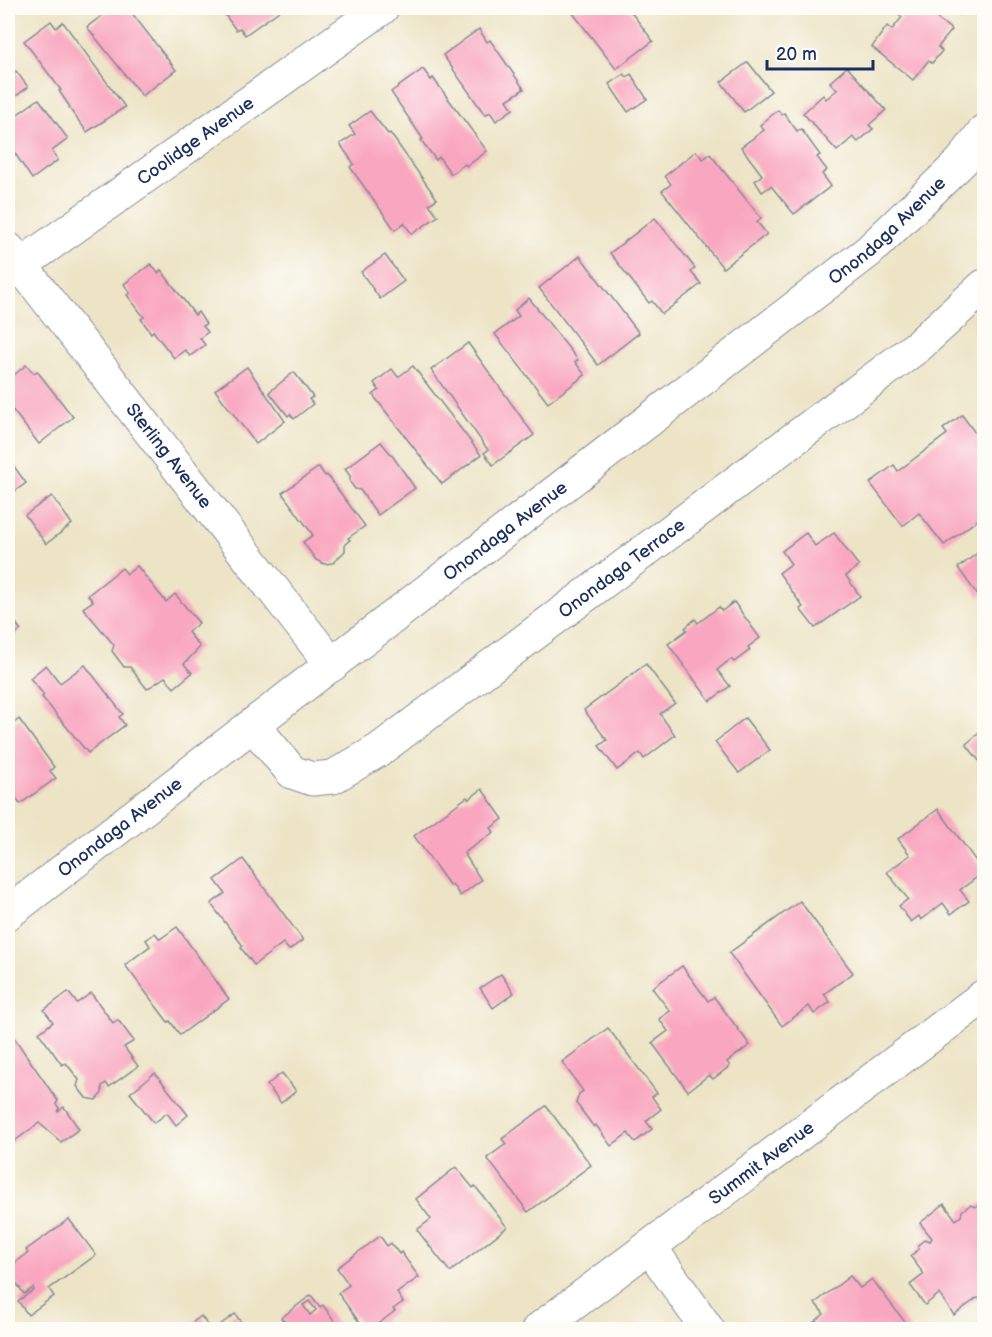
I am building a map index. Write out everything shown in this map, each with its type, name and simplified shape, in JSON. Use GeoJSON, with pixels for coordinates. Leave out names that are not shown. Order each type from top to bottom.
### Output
{"type":"FeatureCollection","features":[{"type":"Feature","properties":{"kind":"street","name":"Coolidge Avenue"},"geometry":{"type":"LineString","coordinates":[[12,262],[382,8]]}},
{"type":"Feature","properties":{"kind":"street","name":"Onondaga Avenue"},"geometry":{"type":"LineString","coordinates":[[8,913],[868,251],[962,161],[984,131]]}},
{"type":"Feature","properties":{"kind":"street","name":"Sterling Avenue"},"geometry":{"type":"LineString","coordinates":[[12,262],[332,664]]}},
{"type":"Feature","properties":{"kind":"street","name":"Onondaga Terrace"},"geometry":{"type":"LineString","coordinates":[[253,725],[292,772],[312,779],[333,777],[361,761],[379,750],[909,353],[984,286]]}},
{"type":"Feature","properties":{"kind":"street","name":"Summit Avenue"},"geometry":{"type":"LineString","coordinates":[[538,1329],[984,996]]}},
{"type":"Feature","properties":{"kind":"street"},"geometry":{"type":"LineString","coordinates":[[650,1247],[708,1329]]}},
{"type":"Feature","properties":{"kind":"building"},"geometry":{"type":"Polygon","coordinates":[[[112,8],[128,8],[176,70],[142,96],[87,27],[112,8]]]}},
{"type":"Feature","properties":{"kind":"building"},"geometry":{"type":"Polygon","coordinates":[[[220,8],[282,9],[245,35],[240,28],[236,30],[220,8]]]}},
{"type":"Feature","properties":{"kind":"building"},"geometry":{"type":"Polygon","coordinates":[[[569,8],[628,8],[653,41],[616,69],[569,8]]]}},
{"type":"Feature","properties":{"kind":"building"},"geometry":{"type":"Polygon","coordinates":[[[893,8],[923,8],[952,30],[938,47],[942,51],[932,63],[928,61],[913,80],[872,47],[887,26],[892,30],[902,17],[893,8]]]}},
{"type":"Feature","properties":{"kind":"building"},"geometry":{"type":"Polygon","coordinates":[[[949,8],[965,8],[960,15],[949,8]]]}},
{"type":"Feature","properties":{"kind":"building"},"geometry":{"type":"Polygon","coordinates":[[[51,21],[56,28],[63,22],[125,107],[87,132],[69,108],[59,91],[61,90],[24,41],[51,21]]]}},
{"type":"Feature","properties":{"kind":"building"},"geometry":{"type":"Polygon","coordinates":[[[479,29],[487,42],[490,40],[524,89],[507,100],[513,109],[496,121],[490,112],[485,115],[443,55],[479,29]]]}},
{"type":"Feature","properties":{"kind":"building"},"geometry":{"type":"Polygon","coordinates":[[[748,62],[771,91],[744,112],[721,82],[748,62]]]}},
{"type":"Feature","properties":{"kind":"building"},"geometry":{"type":"Polygon","coordinates":[[[847,67],[886,110],[869,125],[873,129],[858,142],[853,137],[837,151],[803,113],[823,95],[826,99],[837,90],[830,82],[847,67]]]}},
{"type":"Feature","properties":{"kind":"building"},"geometry":{"type":"Polygon","coordinates":[[[423,69],[431,80],[433,78],[487,151],[467,166],[465,164],[451,174],[439,157],[436,160],[421,140],[423,139],[391,92],[423,69]]]}},
{"type":"Feature","properties":{"kind":"building"},"geometry":{"type":"Polygon","coordinates":[[[16,71],[28,87],[8,102],[8,77],[16,71]]]}},
{"type":"Feature","properties":{"kind":"building"},"geometry":{"type":"Polygon","coordinates":[[[624,74],[627,77],[631,74],[647,99],[628,112],[609,84],[624,74]]]}},
{"type":"Feature","properties":{"kind":"building"},"geometry":{"type":"Polygon","coordinates":[[[39,99],[68,139],[52,151],[58,160],[32,179],[8,143],[8,121],[39,99]]]}},
{"type":"Feature","properties":{"kind":"building"},"geometry":{"type":"Polygon","coordinates":[[[778,110],[782,115],[784,113],[797,131],[801,129],[820,155],[817,157],[827,170],[822,174],[831,186],[794,214],[771,186],[762,192],[755,181],[762,175],[741,147],[764,130],[760,125],[778,110]]]}},
{"type":"Feature","properties":{"kind":"building"},"geometry":{"type":"Polygon","coordinates":[[[370,111],[388,134],[390,133],[437,199],[429,204],[438,216],[412,234],[404,223],[395,230],[350,167],[354,164],[340,144],[355,134],[349,126],[370,111]]]}},
{"type":"Feature","properties":{"kind":"building"},"geometry":{"type":"Polygon","coordinates":[[[696,151],[703,159],[710,154],[761,218],[757,222],[767,234],[723,268],[662,191],[671,184],[665,176],[696,151]]]}},
{"type":"Feature","properties":{"kind":"building"},"geometry":{"type":"Polygon","coordinates":[[[655,218],[695,268],[691,272],[701,284],[662,314],[652,301],[649,303],[610,253],[655,218]]]}},
{"type":"Feature","properties":{"kind":"building"},"geometry":{"type":"Polygon","coordinates":[[[385,255],[404,281],[380,299],[361,272],[385,255]]]}},
{"type":"Feature","properties":{"kind":"building"},"geometry":{"type":"Polygon","coordinates":[[[580,256],[639,333],[598,365],[539,288],[580,256]]]}},
{"type":"Feature","properties":{"kind":"building"},"geometry":{"type":"Polygon","coordinates":[[[151,264],[158,273],[161,270],[195,315],[198,312],[206,324],[203,326],[208,332],[200,338],[205,345],[190,356],[185,350],[174,358],[153,331],[151,333],[141,319],[144,317],[127,295],[130,293],[124,284],[151,264]]]}},
{"type":"Feature","properties":{"kind":"building"},"geometry":{"type":"Polygon","coordinates":[[[529,298],[578,360],[575,362],[585,375],[548,403],[495,334],[519,316],[515,310],[529,298]]]}},
{"type":"Feature","properties":{"kind":"building"},"geometry":{"type":"Polygon","coordinates":[[[468,343],[534,435],[493,465],[484,453],[488,450],[431,370],[468,343]]]}},
{"type":"Feature","properties":{"kind":"building"},"geometry":{"type":"Polygon","coordinates":[[[26,365],[34,373],[37,371],[73,417],[39,444],[8,404],[8,380],[26,365]]]}},
{"type":"Feature","properties":{"kind":"building"},"geometry":{"type":"Polygon","coordinates":[[[413,366],[481,455],[442,484],[373,395],[379,390],[374,383],[392,369],[398,377],[413,366]]]}},
{"type":"Feature","properties":{"kind":"building"},"geometry":{"type":"Polygon","coordinates":[[[247,367],[285,421],[256,444],[215,390],[247,367]]]}},
{"type":"Feature","properties":{"kind":"building"},"geometry":{"type":"Polygon","coordinates":[[[294,372],[313,397],[309,399],[313,404],[294,419],[290,414],[288,416],[269,392],[294,372]]]}},
{"type":"Feature","properties":{"kind":"building"},"geometry":{"type":"Polygon","coordinates":[[[962,415],[984,445],[984,515],[944,545],[919,513],[903,526],[870,483],[894,465],[898,471],[947,434],[943,429],[962,415]]]}},
{"type":"Feature","properties":{"kind":"building"},"geometry":{"type":"Polygon","coordinates":[[[381,442],[415,488],[378,515],[360,490],[355,489],[345,469],[381,442]]]}},
{"type":"Feature","properties":{"kind":"building"},"geometry":{"type":"Polygon","coordinates":[[[8,458],[26,483],[8,496],[8,458]]]}},
{"type":"Feature","properties":{"kind":"building"},"geometry":{"type":"Polygon","coordinates":[[[319,467],[365,526],[348,538],[350,540],[345,544],[345,551],[333,563],[324,564],[316,560],[303,542],[313,535],[282,493],[319,467]]]}},
{"type":"Feature","properties":{"kind":"building"},"geometry":{"type":"Polygon","coordinates":[[[52,496],[72,524],[46,544],[25,515],[52,496]]]}},
{"type":"Feature","properties":{"kind":"building"},"geometry":{"type":"Polygon","coordinates":[[[806,533],[815,546],[834,533],[859,566],[846,576],[860,596],[815,628],[800,609],[803,607],[779,573],[791,564],[782,551],[806,533]]]}},
{"type":"Feature","properties":{"kind":"building"},"geometry":{"type":"Polygon","coordinates":[[[984,548],[984,593],[979,597],[958,568],[984,548]]]}},
{"type":"Feature","properties":{"kind":"building"},"geometry":{"type":"Polygon","coordinates":[[[137,566],[166,602],[175,594],[199,623],[188,632],[200,647],[184,664],[192,673],[174,688],[165,677],[147,689],[130,667],[124,667],[112,651],[114,645],[83,608],[93,601],[88,595],[122,568],[127,574],[137,566]]]}},
{"type":"Feature","properties":{"kind":"building"},"geometry":{"type":"Polygon","coordinates":[[[734,602],[760,638],[748,647],[750,650],[734,662],[731,659],[717,670],[730,686],[710,701],[668,644],[687,630],[685,628],[695,619],[698,623],[719,607],[722,611],[734,602]]]}},
{"type":"Feature","properties":{"kind":"building"},"geometry":{"type":"Polygon","coordinates":[[[8,613],[21,630],[8,641],[8,613]]]}},
{"type":"Feature","properties":{"kind":"building"},"geometry":{"type":"Polygon","coordinates":[[[646,664],[675,703],[660,714],[675,735],[644,759],[640,753],[617,770],[599,746],[607,740],[584,710],[646,664]]]}},
{"type":"Feature","properties":{"kind":"building"},"geometry":{"type":"Polygon","coordinates":[[[46,665],[60,683],[85,665],[123,714],[119,717],[125,725],[88,753],[42,697],[44,695],[30,678],[46,665]]]}},
{"type":"Feature","properties":{"kind":"building"},"geometry":{"type":"Polygon","coordinates":[[[745,718],[770,750],[739,773],[715,742],[745,718]]]}},
{"type":"Feature","properties":{"kind":"building"},"geometry":{"type":"Polygon","coordinates":[[[19,719],[54,767],[50,771],[56,778],[20,804],[8,792],[8,728],[19,719]]]}},
{"type":"Feature","properties":{"kind":"building"},"geometry":{"type":"Polygon","coordinates":[[[984,729],[984,767],[966,744],[984,729]]]}},
{"type":"Feature","properties":{"kind":"building"},"geometry":{"type":"Polygon","coordinates":[[[482,789],[503,819],[491,828],[494,832],[464,853],[481,880],[460,896],[452,884],[450,886],[414,836],[467,797],[469,799],[482,789]]]}},
{"type":"Feature","properties":{"kind":"building"},"geometry":{"type":"Polygon","coordinates":[[[938,809],[984,872],[960,890],[969,901],[951,914],[943,903],[921,920],[919,916],[911,922],[899,906],[908,899],[887,872],[910,855],[898,839],[938,809]]]}},
{"type":"Feature","properties":{"kind":"building"},"geometry":{"type":"Polygon","coordinates":[[[243,859],[303,940],[289,950],[283,943],[254,965],[241,948],[243,946],[211,904],[225,893],[215,880],[243,859]]]}},
{"type":"Feature","properties":{"kind":"building"},"geometry":{"type":"Polygon","coordinates":[[[800,901],[853,973],[824,994],[830,1002],[814,1014],[809,1006],[782,1026],[729,953],[800,901]]]}},
{"type":"Feature","properties":{"kind":"building"},"geometry":{"type":"Polygon","coordinates":[[[177,927],[229,999],[180,1035],[125,965],[150,946],[146,940],[155,933],[160,939],[177,927]]]}},
{"type":"Feature","properties":{"kind":"building"},"geometry":{"type":"Polygon","coordinates":[[[682,966],[708,1001],[714,997],[750,1045],[727,1062],[730,1066],[713,1079],[709,1075],[688,1091],[652,1043],[668,1031],[659,1019],[670,1011],[652,988],[682,966]]]}},
{"type":"Feature","properties":{"kind":"building"},"geometry":{"type":"Polygon","coordinates":[[[501,974],[514,993],[493,1008],[480,988],[501,974]]]}},
{"type":"Feature","properties":{"kind":"building"},"geometry":{"type":"Polygon","coordinates":[[[68,992],[77,1003],[91,993],[113,1023],[118,1020],[134,1041],[124,1047],[138,1066],[109,1087],[106,1083],[102,1086],[102,1093],[96,1100],[86,1098],[77,1086],[79,1080],[66,1063],[62,1065],[39,1033],[53,1022],[44,1010],[68,992]]]}},
{"type":"Feature","properties":{"kind":"building"},"geometry":{"type":"Polygon","coordinates":[[[608,1028],[657,1093],[652,1097],[661,1109],[646,1121],[652,1129],[635,1142],[628,1133],[611,1146],[576,1103],[579,1094],[583,1091],[562,1062],[608,1028]]]}},
{"type":"Feature","properties":{"kind":"building"},"geometry":{"type":"Polygon","coordinates":[[[8,1029],[58,1101],[57,1112],[64,1107],[79,1129],[61,1142],[39,1123],[8,1146],[8,1029]]]}},
{"type":"Feature","properties":{"kind":"building"},"geometry":{"type":"Polygon","coordinates":[[[155,1073],[188,1115],[176,1125],[167,1113],[154,1123],[130,1093],[155,1073]]]}},
{"type":"Feature","properties":{"kind":"building"},"geometry":{"type":"Polygon","coordinates":[[[282,1073],[296,1091],[281,1103],[267,1085],[282,1073]]]}},
{"type":"Feature","properties":{"kind":"building"},"geometry":{"type":"Polygon","coordinates":[[[546,1106],[591,1165],[528,1212],[487,1158],[506,1144],[502,1139],[546,1106]]]}},
{"type":"Feature","properties":{"kind":"building"},"geometry":{"type":"Polygon","coordinates":[[[456,1167],[473,1188],[475,1186],[507,1227],[450,1272],[417,1230],[431,1219],[416,1199],[456,1167]]]}},
{"type":"Feature","properties":{"kind":"building"},"geometry":{"type":"Polygon","coordinates":[[[981,1202],[984,1206],[984,1302],[977,1298],[954,1315],[939,1294],[925,1305],[910,1285],[924,1274],[910,1256],[918,1250],[918,1245],[925,1239],[930,1241],[932,1238],[920,1223],[944,1204],[956,1220],[970,1205],[976,1207],[981,1202]]]}},
{"type":"Feature","properties":{"kind":"building"},"geometry":{"type":"Polygon","coordinates":[[[69,1219],[96,1255],[49,1289],[54,1296],[28,1315],[18,1301],[34,1290],[33,1288],[24,1294],[8,1268],[28,1253],[26,1250],[69,1219]]]}},
{"type":"Feature","properties":{"kind":"building"},"geometry":{"type":"Polygon","coordinates":[[[380,1236],[387,1246],[391,1243],[399,1254],[401,1252],[419,1277],[397,1293],[403,1302],[393,1309],[395,1311],[370,1330],[365,1330],[338,1293],[349,1285],[337,1268],[380,1236]]]}},
{"type":"Feature","properties":{"kind":"building"},"geometry":{"type":"Polygon","coordinates":[[[850,1276],[860,1288],[872,1279],[911,1330],[816,1330],[812,1324],[824,1314],[815,1303],[850,1276]]]}},
{"type":"Feature","properties":{"kind":"building"},"geometry":{"type":"Polygon","coordinates":[[[311,1295],[320,1307],[323,1305],[341,1330],[275,1330],[285,1322],[281,1318],[311,1295]],[[309,1301],[303,1305],[310,1315],[316,1310],[309,1301]]]}},
{"type":"Feature","properties":{"kind":"building"},"geometry":{"type":"Polygon","coordinates":[[[235,1314],[247,1330],[213,1330],[235,1314]]]}},
{"type":"Feature","properties":{"kind":"building"},"geometry":{"type":"Polygon","coordinates":[[[201,1316],[211,1330],[183,1330],[201,1316]]]}}]}
